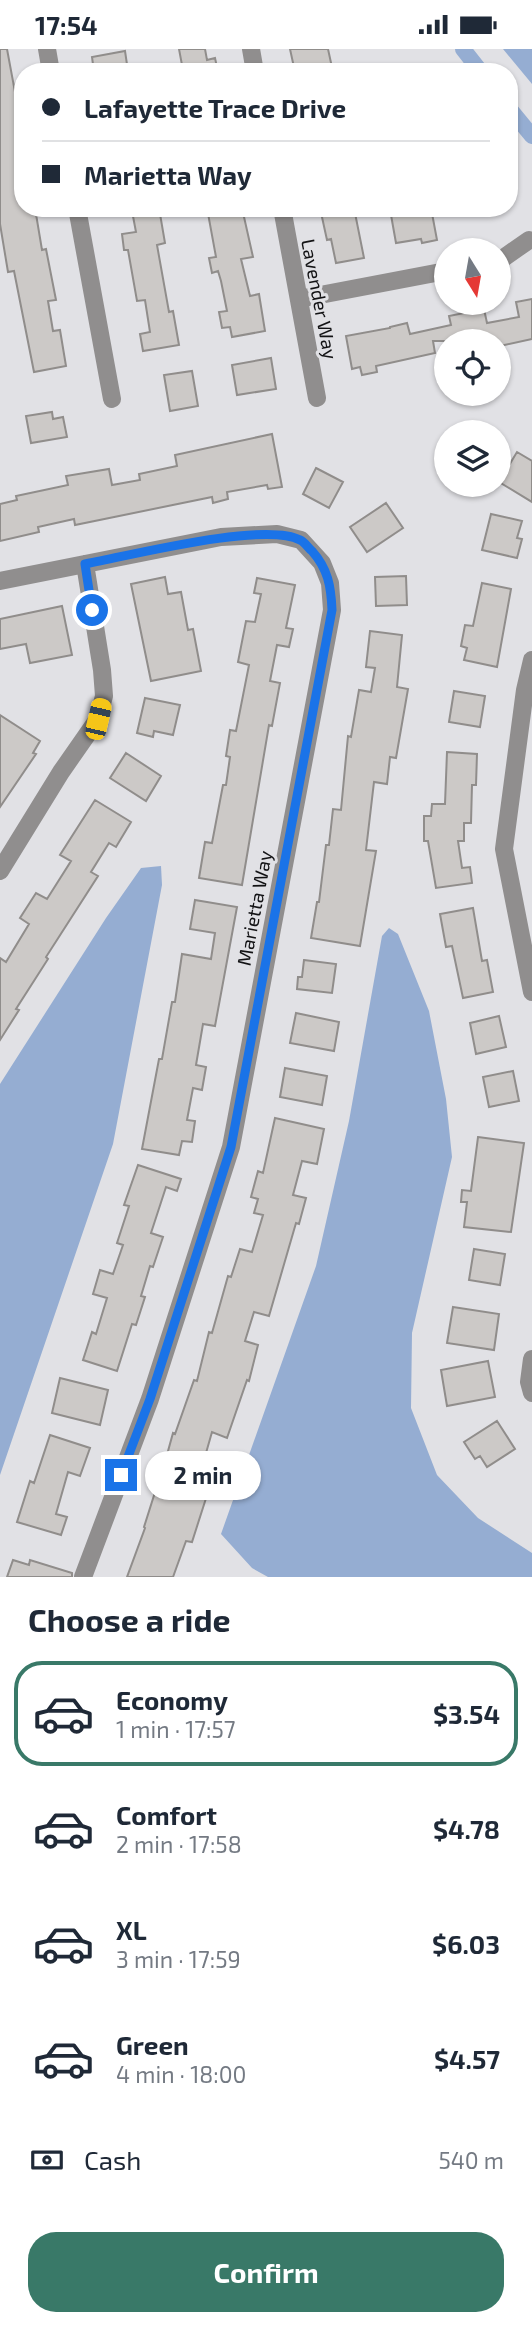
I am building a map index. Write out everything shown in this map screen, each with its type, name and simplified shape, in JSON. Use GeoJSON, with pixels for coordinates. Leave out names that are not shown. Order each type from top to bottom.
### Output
{"type":"FeatureCollection","features":[{"type":"Feature","properties":{"kind":"street"},"geometry":{"type":"LineString","coordinates":[[78,217],[112,399]]}},
{"type":"Feature","properties":{"kind":"street","name":"Lavender Way"},"geometry":{"type":"LineString","coordinates":[[284,217],[317,398]]}},
{"type":"Feature","properties":{"kind":"street"},"geometry":{"type":"LineString","coordinates":[[511,253],[529,240]]}},
{"type":"Feature","properties":{"kind":"street"},"geometry":{"type":"LineString","coordinates":[[299,299],[434,273]]}},
{"type":"Feature","properties":{"kind":"street","name":"Marietta Way"},"geometry":{"type":"LineString","coordinates":[[0,581],[221,537],[277,534],[301,540],[322,563],[330,583],[332,610],[231,1147],[150,1399],[83,1577]]}},
{"type":"Feature","properties":{"kind":"street"},"geometry":{"type":"LineString","coordinates":[[0,871],[61,772],[98,719],[103,696],[102,670],[85,564]]}},
{"type":"Feature","properties":{"kind":"street"},"geometry":{"type":"LineString","coordinates":[[532,660],[525,689],[504,849],[532,992]]}},
{"type":"Feature","properties":{"kind":"street"},"geometry":{"type":"LineString","coordinates":[[532,1359],[529,1382],[532,1393]]}},
{"type":"Feature","properties":{"kind":"water"},"geometry":{"type":"Polygon","coordinates":[[[503,49],[532,49],[532,84],[518,67],[518,63],[515,63],[503,49]]]}},
{"type":"Feature","properties":{"kind":"water"},"geometry":{"type":"Polygon","coordinates":[[[161,866],[162,885],[113,1144],[0,1475],[0,1084],[141,868],[161,866]]]}},
{"type":"Feature","properties":{"kind":"water"},"geometry":{"type":"Polygon","coordinates":[[[389,928],[398,934],[429,1011],[446,1099],[452,1157],[412,1333],[411,1408],[437,1475],[478,1518],[532,1553],[532,1577],[268,1577],[252,1568],[221,1534],[316,1266],[349,1121],[382,936],[389,928]]]}},
{"type":"Feature","properties":{"kind":"building"},"geometry":{"type":"Polygon","coordinates":[[[0,49],[7,49],[14,87],[14,217],[36,217],[42,250],[46,249],[56,300],[48,301],[53,331],[60,330],[66,366],[34,372],[14,271],[8,272],[0,224],[0,49]]]}},
{"type":"Feature","properties":{"kind":"building"},"geometry":{"type":"Polygon","coordinates":[[[179,49],[205,49],[207,60],[215,58],[216,63],[182,63],[179,49]]]}},
{"type":"Feature","properties":{"kind":"building"},"geometry":{"type":"Polygon","coordinates":[[[290,49],[328,49],[331,63],[293,63],[290,49]]]}},
{"type":"Feature","properties":{"kind":"building"},"geometry":{"type":"Polygon","coordinates":[[[125,51],[127,63],[93,63],[92,57],[125,51]]]}},
{"type":"Feature","properties":{"kind":"building"},"geometry":{"type":"Polygon","coordinates":[[[133,217],[161,217],[165,243],[157,245],[169,312],[173,311],[179,345],[143,351],[140,334],[150,332],[145,300],[137,301],[128,250],[124,250],[122,234],[136,232],[133,217]]]}},
{"type":"Feature","properties":{"kind":"building"},"geometry":{"type":"Polygon","coordinates":[[[209,217],[244,217],[253,257],[241,259],[250,296],[259,294],[265,331],[232,337],[230,327],[222,328],[219,312],[227,311],[218,271],[212,273],[209,258],[216,257],[209,217]]]}},
{"type":"Feature","properties":{"kind":"building"},"geometry":{"type":"Polygon","coordinates":[[[322,217],[356,217],[364,258],[336,263],[331,239],[327,240],[322,217]]]}},
{"type":"Feature","properties":{"kind":"building"},"geometry":{"type":"Polygon","coordinates":[[[391,217],[433,217],[437,238],[422,243],[421,239],[396,243],[391,217]]]}},
{"type":"Feature","properties":{"kind":"building"},"geometry":{"type":"Polygon","coordinates":[[[532,299],[532,339],[511,344],[511,329],[434,329],[434,353],[376,366],[377,372],[362,375],[360,367],[352,369],[346,336],[407,323],[410,334],[451,325],[449,316],[454,315],[485,315],[487,323],[519,317],[516,302],[532,299]]]}},
{"type":"Feature","properties":{"kind":"building"},"geometry":{"type":"Polygon","coordinates":[[[271,358],[276,389],[237,395],[232,365],[271,358]]]}},
{"type":"Feature","properties":{"kind":"building"},"geometry":{"type":"Polygon","coordinates":[[[192,371],[198,406],[170,411],[164,375],[192,371]]]}},
{"type":"Feature","properties":{"kind":"building"},"geometry":{"type":"Polygon","coordinates":[[[52,412],[53,419],[63,417],[67,437],[31,443],[26,416],[52,412]]]}},
{"type":"Feature","properties":{"kind":"building"},"geometry":{"type":"Polygon","coordinates":[[[272,434],[282,487],[268,489],[267,485],[227,492],[228,499],[213,503],[212,497],[75,525],[74,519],[38,527],[39,532],[0,541],[0,504],[17,500],[16,496],[68,485],[66,476],[109,469],[112,485],[140,480],[139,474],[177,466],[175,455],[272,434]]]}},
{"type":"Feature","properties":{"kind":"building"},"geometry":{"type":"Polygon","coordinates":[[[517,452],[532,461],[532,502],[511,489],[511,462],[517,452]]]}},
{"type":"Feature","properties":{"kind":"building"},"geometry":{"type":"Polygon","coordinates":[[[316,468],[343,482],[329,508],[303,494],[316,468]]]}},
{"type":"Feature","properties":{"kind":"building"},"geometry":{"type":"Polygon","coordinates":[[[386,503],[403,528],[367,552],[350,527],[386,503]]]}},
{"type":"Feature","properties":{"kind":"building"},"geometry":{"type":"Polygon","coordinates":[[[491,514],[522,521],[517,538],[522,539],[517,558],[482,550],[491,514]]]}},
{"type":"Feature","properties":{"kind":"building"},"geometry":{"type":"Polygon","coordinates":[[[406,576],[407,605],[376,606],[375,577],[406,576]]]}},
{"type":"Feature","properties":{"kind":"building"},"geometry":{"type":"Polygon","coordinates":[[[165,577],[168,594],[181,592],[188,630],[193,629],[201,671],[151,681],[131,584],[165,577]]]}},
{"type":"Feature","properties":{"kind":"building"},"geometry":{"type":"Polygon","coordinates":[[[257,578],[295,585],[286,628],[293,629],[289,647],[277,645],[270,681],[280,683],[272,726],[269,725],[242,885],[199,878],[205,842],[212,843],[223,785],[226,785],[230,757],[226,756],[230,730],[236,731],[249,665],[238,662],[246,621],[255,622],[261,594],[254,593],[257,578]]]}},
{"type":"Feature","properties":{"kind":"building"},"geometry":{"type":"Polygon","coordinates":[[[482,583],[511,589],[497,667],[464,660],[467,648],[461,646],[465,625],[473,626],[482,583]]]}},
{"type":"Feature","properties":{"kind":"building"},"geometry":{"type":"Polygon","coordinates":[[[62,606],[72,655],[30,663],[26,644],[0,649],[0,619],[62,606]]]}},
{"type":"Feature","properties":{"kind":"building"},"geometry":{"type":"Polygon","coordinates":[[[370,631],[402,635],[397,687],[408,689],[396,758],[390,757],[387,784],[374,782],[366,850],[376,851],[360,946],[311,938],[319,902],[326,845],[329,845],[333,809],[341,810],[348,736],[351,737],[359,690],[371,692],[375,668],[366,667],[370,631]]]}},
{"type":"Feature","properties":{"kind":"building"},"geometry":{"type":"Polygon","coordinates":[[[454,691],[485,696],[480,727],[449,722],[454,691]]]}},
{"type":"Feature","properties":{"kind":"building"},"geometry":{"type":"Polygon","coordinates":[[[145,698],[180,705],[173,735],[154,731],[153,737],[137,733],[145,698]]]}},
{"type":"Feature","properties":{"kind":"building"},"geometry":{"type":"Polygon","coordinates":[[[0,715],[40,741],[33,753],[36,754],[0,807],[0,715]]]}},
{"type":"Feature","properties":{"kind":"building"},"geometry":{"type":"Polygon","coordinates":[[[447,752],[477,754],[476,785],[472,785],[471,823],[464,823],[464,841],[458,841],[462,868],[470,867],[472,883],[436,888],[428,841],[424,841],[424,816],[431,816],[432,804],[445,804],[447,752]]]}},
{"type":"Feature","properties":{"kind":"building"},"geometry":{"type":"Polygon","coordinates":[[[126,753],[161,776],[146,801],[110,778],[126,753]]]}},
{"type":"Feature","properties":{"kind":"building"},"geometry":{"type":"Polygon","coordinates":[[[95,800],[131,822],[116,847],[109,843],[91,872],[98,876],[46,957],[48,959],[0,1040],[0,958],[6,962],[29,924],[20,918],[36,893],[47,899],[71,861],[60,855],[95,800]]]}},
{"type":"Feature","properties":{"kind":"building"},"geometry":{"type":"Polygon","coordinates":[[[195,900],[237,907],[215,1026],[203,1024],[196,1065],[206,1067],[202,1090],[193,1088],[187,1120],[195,1121],[192,1142],[182,1141],[179,1155],[142,1149],[159,1059],[162,1059],[172,1002],[175,1002],[182,954],[211,959],[215,933],[190,929],[195,900]]]}},
{"type":"Feature","properties":{"kind":"building"},"geometry":{"type":"Polygon","coordinates":[[[473,908],[482,961],[487,960],[493,992],[463,998],[452,946],[446,947],[440,914],[473,908]]]}},
{"type":"Feature","properties":{"kind":"building"},"geometry":{"type":"Polygon","coordinates":[[[304,960],[336,964],[332,993],[297,989],[304,960]]]}},
{"type":"Feature","properties":{"kind":"building"},"geometry":{"type":"Polygon","coordinates":[[[296,1013],[339,1022],[334,1051],[290,1043],[296,1013]]]}},
{"type":"Feature","properties":{"kind":"building"},"geometry":{"type":"Polygon","coordinates":[[[499,1016],[506,1047],[476,1054],[470,1023],[499,1016]]]}},
{"type":"Feature","properties":{"kind":"building"},"geometry":{"type":"Polygon","coordinates":[[[285,1068],[327,1076],[322,1105],[280,1097],[285,1068]]]}},
{"type":"Feature","properties":{"kind":"building"},"geometry":{"type":"Polygon","coordinates":[[[513,1071],[519,1101],[489,1107],[483,1077],[513,1071]]]}},
{"type":"Feature","properties":{"kind":"building"},"geometry":{"type":"Polygon","coordinates":[[[275,1118],[324,1129],[317,1164],[302,1161],[293,1195],[306,1198],[269,1316],[254,1312],[245,1341],[258,1345],[249,1381],[247,1380],[227,1438],[212,1432],[204,1460],[217,1464],[192,1542],[186,1541],[173,1577],[127,1577],[157,1486],[161,1487],[173,1433],[175,1434],[194,1380],[197,1381],[209,1332],[212,1333],[228,1276],[231,1277],[240,1249],[252,1252],[263,1215],[254,1213],[258,1199],[251,1197],[258,1171],[263,1173],[275,1118]]]}},
{"type":"Feature","properties":{"kind":"building"},"geometry":{"type":"Polygon","coordinates":[[[478,1137],[524,1143],[511,1232],[464,1227],[467,1202],[461,1202],[462,1190],[471,1191],[478,1137]]]}},
{"type":"Feature","properties":{"kind":"building"},"geometry":{"type":"Polygon","coordinates":[[[138,1165],[181,1179],[177,1191],[166,1187],[151,1233],[163,1237],[153,1267],[150,1266],[141,1296],[145,1297],[136,1325],[132,1324],[117,1371],[83,1360],[92,1332],[96,1334],[107,1298],[93,1294],[100,1270],[113,1274],[123,1245],[117,1243],[129,1206],[124,1205],[138,1165]]]}},
{"type":"Feature","properties":{"kind":"building"},"geometry":{"type":"Polygon","coordinates":[[[474,1249],[505,1254],[500,1285],[469,1280],[474,1249]]]}},
{"type":"Feature","properties":{"kind":"building"},"geometry":{"type":"Polygon","coordinates":[[[453,1307],[499,1314],[494,1350],[447,1343],[453,1307]]]}},
{"type":"Feature","properties":{"kind":"building"},"geometry":{"type":"Polygon","coordinates":[[[488,1361],[495,1397],[447,1406],[441,1370],[488,1361]]]}},
{"type":"Feature","properties":{"kind":"building"},"geometry":{"type":"Polygon","coordinates":[[[60,1378],[108,1390],[100,1425],[52,1413],[60,1378]]]}},
{"type":"Feature","properties":{"kind":"building"},"geometry":{"type":"Polygon","coordinates":[[[497,1421],[515,1449],[487,1467],[480,1456],[475,1459],[464,1442],[497,1421]]]}},
{"type":"Feature","properties":{"kind":"building"},"geometry":{"type":"Polygon","coordinates":[[[50,1435],[90,1448],[80,1476],[68,1472],[56,1514],[67,1517],[61,1535],[17,1522],[30,1481],[34,1483],[50,1435]]]}},
{"type":"Feature","properties":{"kind":"building"},"geometry":{"type":"Polygon","coordinates":[[[13,1560],[29,1565],[30,1560],[72,1573],[72,1577],[7,1577],[13,1560]]]}},
{"type":"Feature","properties":{"kind":"waterway"},"geometry":{"type":"LineString","coordinates":[[463,49],[474,63]]}},
{"type":"Feature","properties":{"kind":"waterway"},"geometry":{"type":"LineString","coordinates":[[518,119],[532,136]]}},
{"type":"Feature","properties":{"kind":"route"},"geometry":{"type":"LineString","coordinates":[[92,610],[85,564],[221,537],[277,534],[301,540],[322,563],[330,583],[332,610],[231,1147],[150,1399],[121,1475]]}}]}
